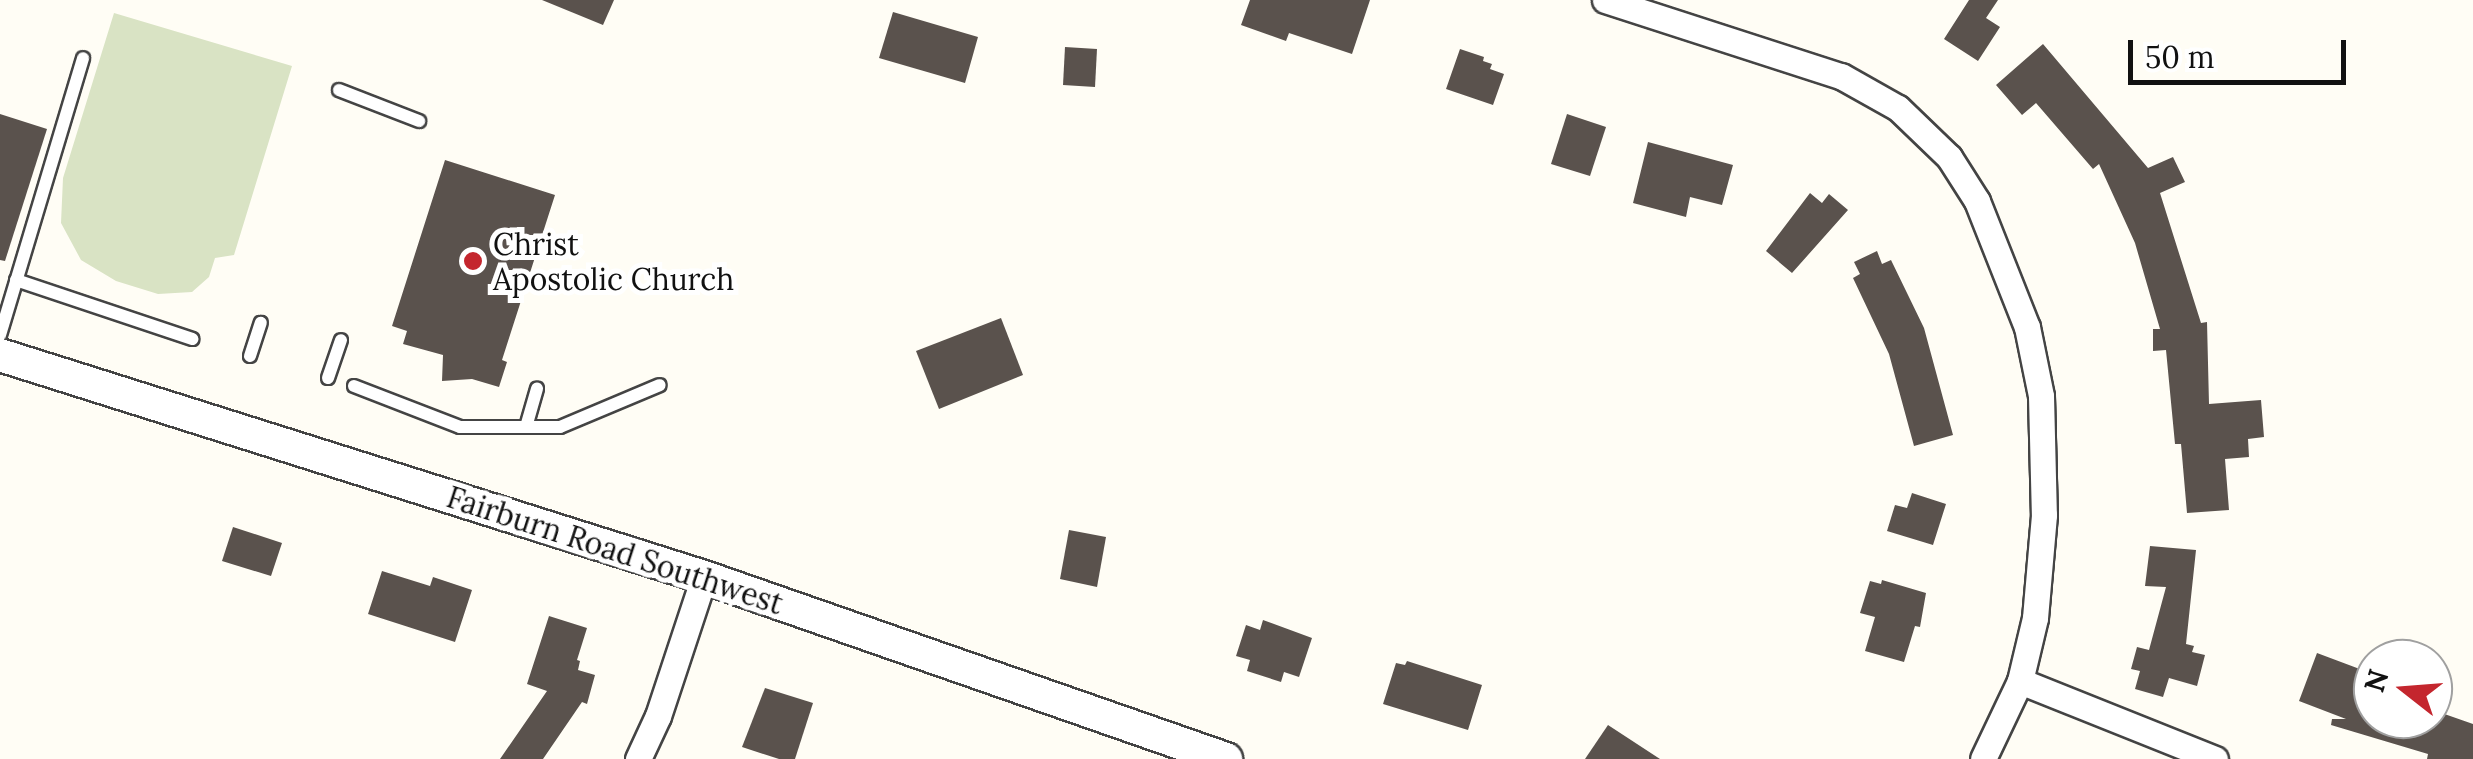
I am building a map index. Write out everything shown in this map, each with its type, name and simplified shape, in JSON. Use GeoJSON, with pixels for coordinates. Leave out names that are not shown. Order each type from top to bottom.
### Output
{"type":"FeatureCollection","features":[{"type":"Feature","properties":{"kind":"street"},"geometry":{"type":"LineString","coordinates":[[1605,0],[1840,76],[1898,108],[1949,157],[1977,201],[2008,270],[2027,327],[2041,396],[2044,515],[2035,618],[2020,681],[1984,759]]}},
{"type":"Feature","properties":{"kind":"street","name":"Fairburn Road Southwest"},"geometry":{"type":"LineString","coordinates":[[0,355],[704,577],[1226,759]]}},
{"type":"Feature","properties":{"kind":"street"},"geometry":{"type":"LineString","coordinates":[[638,759],[658,716],[704,577]]}},
{"type":"Feature","properties":{"kind":"street"},"geometry":{"type":"LineString","coordinates":[[2020,681],[2215,759]]}},
{"type":"Feature","properties":{"kind":"lane"},"geometry":{"type":"LineString","coordinates":[[0,335],[83,58]]}},
{"type":"Feature","properties":{"kind":"lane"},"geometry":{"type":"LineString","coordinates":[[339,90],[418,120]]}},
{"type":"Feature","properties":{"kind":"lane"},"geometry":{"type":"LineString","coordinates":[[16,280],[192,339]]}},
{"type":"Feature","properties":{"kind":"lane"},"geometry":{"type":"LineString","coordinates":[[250,356],[261,323]]}},
{"type":"Feature","properties":{"kind":"lane"},"geometry":{"type":"LineString","coordinates":[[328,378],[341,340]]}},
{"type":"Feature","properties":{"kind":"lane"},"geometry":{"type":"LineString","coordinates":[[354,386],[460,427],[560,427],[660,385]]}},
{"type":"Feature","properties":{"kind":"lane"},"geometry":{"type":"LineString","coordinates":[[526,427],[537,388]]}},
{"type":"Feature","properties":{"kind":"green space"},"geometry":{"type":"Polygon","coordinates":[[[114,13],[292,66],[234,255],[215,258],[209,277],[192,292],[158,294],[116,281],[81,260],[61,223],[63,178],[114,13]]]}},
{"type":"Feature","properties":{"kind":"building"},"geometry":{"type":"Polygon","coordinates":[[[542,0],[614,0],[603,25],[542,0]]]}},
{"type":"Feature","properties":{"kind":"building"},"geometry":{"type":"Polygon","coordinates":[[[1250,0],[1370,0],[1352,54],[1289,33],[1286,41],[1241,25],[1250,0]]]}},
{"type":"Feature","properties":{"kind":"building"},"geometry":{"type":"Polygon","coordinates":[[[1969,0],[1998,0],[1986,18],[2000,27],[1978,61],[1944,39],[1969,0]]]}},
{"type":"Feature","properties":{"kind":"building"},"geometry":{"type":"Polygon","coordinates":[[[893,12],[978,37],[965,83],[879,58],[893,12]]]}},
{"type":"Feature","properties":{"kind":"building"},"geometry":{"type":"Polygon","coordinates":[[[2043,44],[2148,168],[2173,157],[2185,182],[2160,193],[2201,323],[2207,322],[2209,404],[2261,400],[2264,437],[2248,439],[2249,457],[2225,459],[2229,510],[2187,513],[2181,444],[2175,444],[2166,350],[2153,351],[2153,329],[2160,329],[2135,243],[2099,164],[2093,169],[2036,103],[2022,115],[1996,85],[2043,44]]]}},
{"type":"Feature","properties":{"kind":"building"},"geometry":{"type":"Polygon","coordinates":[[[1065,47],[1097,49],[1095,87],[1063,85],[1065,47]]]}},
{"type":"Feature","properties":{"kind":"building"},"geometry":{"type":"Polygon","coordinates":[[[1460,49],[1484,57],[1483,61],[1492,64],[1490,69],[1504,74],[1493,105],[1446,89],[1460,49]]]}},
{"type":"Feature","properties":{"kind":"building"},"geometry":{"type":"Polygon","coordinates":[[[0,114],[47,129],[5,261],[0,260],[0,114]]]}},
{"type":"Feature","properties":{"kind":"building"},"geometry":{"type":"Polygon","coordinates":[[[1567,114],[1606,127],[1590,176],[1551,164],[1567,114]]]}},
{"type":"Feature","properties":{"kind":"building"},"geometry":{"type":"Polygon","coordinates":[[[1648,142],[1733,165],[1722,205],[1690,197],[1686,217],[1633,203],[1648,142]]]}},
{"type":"Feature","properties":{"kind":"building","name":"Christ Apostolic Church"},"geometry":{"type":"Polygon","coordinates":[[[445,160],[555,195],[502,360],[507,362],[499,387],[472,379],[442,381],[443,355],[403,344],[407,331],[392,326],[445,160]]]}},
{"type":"Feature","properties":{"kind":"building"},"geometry":{"type":"Polygon","coordinates":[[[1810,193],[1822,203],[1829,194],[1848,210],[1792,273],[1766,251],[1810,193]]]}},
{"type":"Feature","properties":{"kind":"building"},"geometry":{"type":"Polygon","coordinates":[[[1877,251],[1882,264],[1891,260],[1924,328],[1953,435],[1914,446],[1889,354],[1853,278],[1860,274],[1854,262],[1877,251]]]}},
{"type":"Feature","properties":{"kind":"building"},"geometry":{"type":"Polygon","coordinates":[[[1001,318],[1023,375],[939,409],[916,351],[1001,318]]]}},
{"type":"Feature","properties":{"kind":"building"},"geometry":{"type":"Polygon","coordinates":[[[1912,493],[1946,504],[1933,545],[1887,531],[1895,505],[1907,508],[1912,493]]]}},
{"type":"Feature","properties":{"kind":"building"},"geometry":{"type":"Polygon","coordinates":[[[233,527],[282,543],[271,576],[222,561],[233,527]]]}},
{"type":"Feature","properties":{"kind":"building"},"geometry":{"type":"Polygon","coordinates":[[[1069,530],[1106,537],[1097,587],[1060,579],[1069,530]]]}},
{"type":"Feature","properties":{"kind":"building"},"geometry":{"type":"Polygon","coordinates":[[[2150,546],[2196,550],[2186,644],[2194,646],[2192,652],[2205,655],[2197,686],[2169,678],[2163,697],[2135,689],[2140,671],[2131,669],[2137,647],[2149,650],[2166,587],[2145,586],[2150,546]]]}},
{"type":"Feature","properties":{"kind":"building"},"geometry":{"type":"Polygon","coordinates":[[[382,571],[430,586],[433,577],[472,590],[455,642],[368,614],[382,571]]]}},
{"type":"Feature","properties":{"kind":"building"},"geometry":{"type":"Polygon","coordinates":[[[1882,580],[1926,593],[1920,627],[1915,626],[1904,662],[1865,651],[1875,617],[1860,613],[1870,581],[1881,584],[1882,580]]]}},
{"type":"Feature","properties":{"kind":"building"},"geometry":{"type":"Polygon","coordinates":[[[549,616],[587,628],[577,660],[578,670],[595,675],[587,704],[582,702],[543,759],[500,759],[547,691],[527,684],[549,616]]]}},
{"type":"Feature","properties":{"kind":"building"},"geometry":{"type":"Polygon","coordinates":[[[1263,620],[1312,638],[1299,677],[1284,672],[1281,682],[1247,671],[1250,660],[1236,656],[1246,625],[1260,630],[1263,620]]]}},
{"type":"Feature","properties":{"kind":"building"},"geometry":{"type":"Polygon","coordinates":[[[2317,653],[2353,666],[2353,732],[2331,725],[2332,719],[2346,719],[2299,701],[2317,653]]]}},
{"type":"Feature","properties":{"kind":"building"},"geometry":{"type":"Polygon","coordinates":[[[1407,661],[1482,685],[1468,730],[1383,704],[1396,663],[1405,665],[1407,661]]]}},
{"type":"Feature","properties":{"kind":"building"},"geometry":{"type":"Polygon","coordinates":[[[765,688],[813,703],[795,759],[779,759],[742,747],[765,688]]]}},
{"type":"Feature","properties":{"kind":"building"},"geometry":{"type":"Polygon","coordinates":[[[2453,717],[2473,724],[2473,759],[2427,759],[2428,754],[2378,739],[2453,739],[2453,717]]]}},
{"type":"Feature","properties":{"kind":"building"},"geometry":{"type":"Polygon","coordinates":[[[1608,725],[1660,759],[1585,759],[1608,725]]]}},
{"type":"Feature","properties":{"kind":"place","name":"Christ Apostolic Church"},"geometry":{"type":"Point","coordinates":[473,261]}}]}
